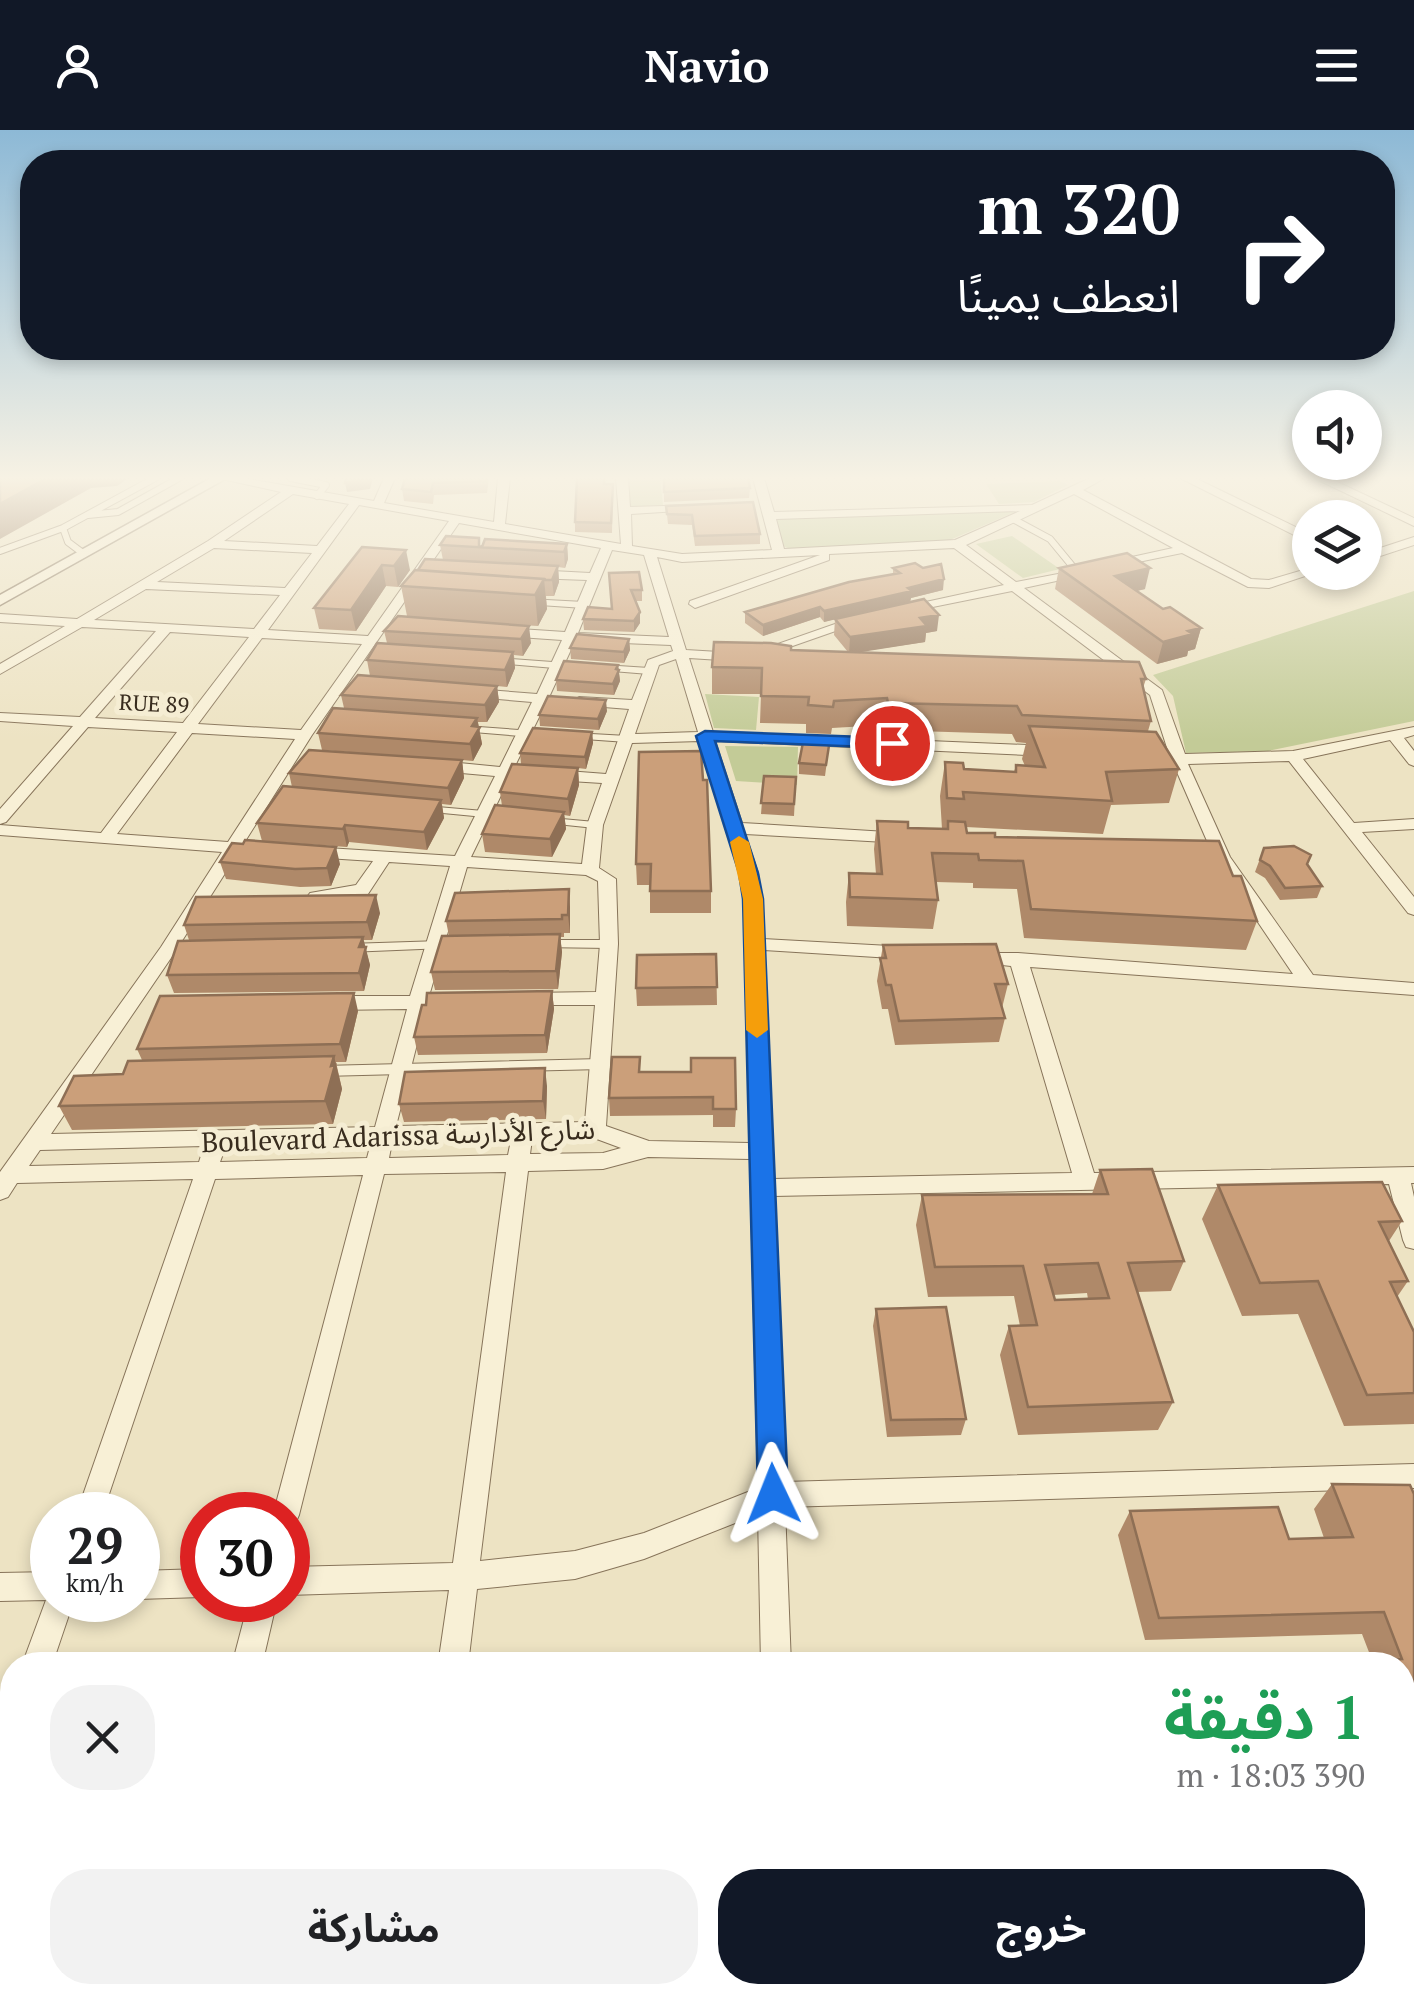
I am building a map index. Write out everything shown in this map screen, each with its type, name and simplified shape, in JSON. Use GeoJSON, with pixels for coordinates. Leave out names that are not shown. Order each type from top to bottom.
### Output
{"type":"FeatureCollection","features":[{"type":"Feature","properties":{"kind":"street"},"geometry":{"type":"LineString","coordinates":[[0,601],[64,565]]}},
{"type":"Feature","properties":{"kind":"street"},"geometry":{"type":"LineString","coordinates":[[0,670],[176,565]]}},
{"type":"Feature","properties":{"kind":"street"},"geometry":{"type":"LineString","coordinates":[[108,836],[312,565]]}},
{"type":"Feature","properties":{"kind":"street"},"geometry":{"type":"LineString","coordinates":[[292,1492],[418,1002],[444,945],[459,864],[604,565]]}},
{"type":"Feature","properties":{"kind":"street"},"geometry":{"type":"LineString","coordinates":[[653,565],[749,873],[756,944],[758,1151],[776,1652]]}},
{"type":"Feature","properties":{"kind":"street"},"geometry":{"type":"LineString","coordinates":[[695,604],[800,565]]}},
{"type":"Feature","properties":{"kind":"street"},"geometry":{"type":"LineString","coordinates":[[986,565],[1142,678],[1157,693],[1179,760],[1222,856],[1308,982]]}},
{"type":"Feature","properties":{"kind":"street"},"geometry":{"type":"LineString","coordinates":[[886,614],[1110,565]]}},
{"type":"Feature","properties":{"kind":"street"},"geometry":{"type":"LineString","coordinates":[[1217,565],[1256,585],[1292,576]]}},
{"type":"Feature","properties":{"kind":"street"},"geometry":{"type":"LineString","coordinates":[[5,1183],[32,1142],[87,1077],[140,1004],[167,952],[210,900],[232,847],[305,736],[328,718],[352,684],[371,648],[411,594],[422,567],[442,568]]}},
{"type":"Feature","properties":{"kind":"street"},"geometry":{"type":"LineString","coordinates":[[520,573],[596,577]]}},
{"type":"Feature","properties":{"kind":"street"},"geometry":{"type":"LineString","coordinates":[[144,584],[292,592]]}},
{"type":"Feature","properties":{"kind":"street"},"geometry":{"type":"LineString","coordinates":[[510,600],[584,605]]}},
{"type":"Feature","properties":{"kind":"street"},"geometry":{"type":"LineString","coordinates":[[0,618],[260,634],[371,648]]}},
{"type":"Feature","properties":{"kind":"street"},"geometry":{"type":"LineString","coordinates":[[748,657],[868,618]]}},
{"type":"Feature","properties":{"kind":"street"},"geometry":{"type":"LineString","coordinates":[[0,818],[166,629]]}},
{"type":"Feature","properties":{"kind":"street"},"geometry":{"type":"LineString","coordinates":[[494,632],[788,659]]}},
{"type":"Feature","properties":{"kind":"street"},"geometry":{"type":"LineString","coordinates":[[590,870],[595,825],[614,780],[649,671],[678,648]]}},
{"type":"Feature","properties":{"kind":"street"},"geometry":{"type":"LineString","coordinates":[[482,660],[576,666]]}},
{"type":"Feature","properties":{"kind":"street"},"geometry":{"type":"LineString","coordinates":[[594,668],[649,671]]}},
{"type":"Feature","properties":{"kind":"street"},"geometry":{"type":"LineString","coordinates":[[1103,676],[1142,678]]}},
{"type":"Feature","properties":{"kind":"street"},"geometry":{"type":"LineString","coordinates":[[453,691],[638,705]]}},
{"type":"Feature","properties":{"kind":"street","name":"RUE 89"},"geometry":{"type":"LineString","coordinates":[[0,717],[305,736]]}},
{"type":"Feature","properties":{"kind":"street"},"geometry":{"type":"LineString","coordinates":[[445,727],[541,734]]}},
{"type":"Feature","properties":{"kind":"street"},"geometry":{"type":"LineString","coordinates":[[1140,757],[1179,760],[1293,756],[1414,730]]}},
{"type":"Feature","properties":{"kind":"street"},"geometry":{"type":"LineString","coordinates":[[558,735],[627,739],[705,736],[1063,752]]}},
{"type":"Feature","properties":{"kind":"street"},"geometry":{"type":"LineString","coordinates":[[1394,735],[1414,760]]}},
{"type":"Feature","properties":{"kind":"street"},"geometry":{"type":"LineString","coordinates":[[1293,756],[1407,891],[1414,909]]}},
{"type":"Feature","properties":{"kind":"street"},"geometry":{"type":"LineString","coordinates":[[292,757],[312,758]]}},
{"type":"Feature","properties":{"kind":"street"},"geometry":{"type":"LineString","coordinates":[[428,766],[524,773]]}},
{"type":"Feature","properties":{"kind":"street"},"geometry":{"type":"LineString","coordinates":[[542,774],[614,780]]}},
{"type":"Feature","properties":{"kind":"street"},"geometry":{"type":"LineString","coordinates":[[266,795],[285,797]]}},
{"type":"Feature","properties":{"kind":"street"},"geometry":{"type":"LineString","coordinates":[[414,808],[503,816]]}},
{"type":"Feature","properties":{"kind":"street"},"geometry":{"type":"LineString","coordinates":[[540,820],[595,825]]}},
{"type":"Feature","properties":{"kind":"street"},"geometry":{"type":"LineString","coordinates":[[1352,828],[1414,824]]}},
{"type":"Feature","properties":{"kind":"street"},"geometry":{"type":"LineString","coordinates":[[735,828],[930,840]]}},
{"type":"Feature","properties":{"kind":"street"},"geometry":{"type":"LineString","coordinates":[[0,830],[270,850]]}},
{"type":"Feature","properties":{"kind":"street"},"geometry":{"type":"LineString","coordinates":[[289,851],[590,870],[607,879],[609,944],[595,1130]]}},
{"type":"Feature","properties":{"kind":"street"},"geometry":{"type":"LineString","coordinates":[[1203,856],[1222,856]]}},
{"type":"Feature","properties":{"kind":"street"},"geometry":{"type":"LineString","coordinates":[[296,898],[358,893],[370,883],[384,857]]}},
{"type":"Feature","properties":{"kind":"street"},"geometry":{"type":"LineString","coordinates":[[532,944],[609,944]]}},
{"type":"Feature","properties":{"kind":"street"},"geometry":{"type":"LineString","coordinates":[[756,944],[1414,989]]}},
{"type":"Feature","properties":{"kind":"street"},"geometry":{"type":"LineString","coordinates":[[324,948],[444,945]]}},
{"type":"Feature","properties":{"kind":"street"},"geometry":{"type":"LineString","coordinates":[[167,952],[187,951]]}},
{"type":"Feature","properties":{"kind":"street"},"geometry":{"type":"LineString","coordinates":[[1018,959],[1086,1183]]}},
{"type":"Feature","properties":{"kind":"street"},"geometry":{"type":"LineString","coordinates":[[512,1000],[606,998]]}},
{"type":"Feature","properties":{"kind":"street"},"geometry":{"type":"LineString","coordinates":[[319,1003],[456,1001]]}},
{"type":"Feature","properties":{"kind":"street"},"geometry":{"type":"LineString","coordinates":[[303,1072],[600,1064]]}},
{"type":"Feature","properties":{"kind":"street","name":"Boulevard Adarissa شارع الأدارسة"},"geometry":{"type":"LineString","coordinates":[[32,1142],[595,1130],[648,1149]]}},
{"type":"Feature","properties":{"kind":"street"},"geometry":{"type":"LineString","coordinates":[[456,1652],[522,1133]]}},
{"type":"Feature","properties":{"kind":"street"},"geometry":{"type":"LineString","coordinates":[[97,1492],[216,1140]]}},
{"type":"Feature","properties":{"kind":"street"},"geometry":{"type":"LineString","coordinates":[[648,1149],[758,1151]]}},
{"type":"Feature","properties":{"kind":"street","name":"Boulevard Adarissa شارع الأدارسة"},"geometry":{"type":"LineString","coordinates":[[5,1183],[207,1171],[603,1161],[648,1149]]}},
{"type":"Feature","properties":{"kind":"street"},"geometry":{"type":"LineString","coordinates":[[761,1188],[1406,1176],[1414,1240]]}},
{"type":"Feature","properties":{"kind":"street"},"geometry":{"type":"LineString","coordinates":[[310,1581],[467,1576],[576,1565],[644,1546],[773,1494],[1414,1476]]}},
{"type":"Feature","properties":{"kind":"street"},"geometry":{"type":"LineString","coordinates":[[0,1587],[30,1586]]}},
{"type":"Feature","properties":{"kind":"street"},"geometry":{"type":"LineString","coordinates":[[42,1652],[52,1622]]}},
{"type":"Feature","properties":{"kind":"street"},"geometry":{"type":"LineString","coordinates":[[250,1652],[258,1622]]}},
{"type":"Feature","properties":{"kind":"lane"},"geometry":{"type":"LineString","coordinates":[[1072,565],[1078,573]]}},
{"type":"Feature","properties":{"kind":"green space"},"geometry":{"type":"Polygon","coordinates":[[[1006,565],[1055,565],[1060,569],[1023,578],[1006,565]]]}},
{"type":"Feature","properties":{"kind":"green space"},"geometry":{"type":"Polygon","coordinates":[[[1414,591],[1414,721],[1268,751],[1186,753],[1173,696],[1153,675],[1414,591]]]}},
{"type":"Feature","properties":{"kind":"green space"},"geometry":{"type":"Polygon","coordinates":[[[705,694],[759,697],[756,730],[714,728],[705,694]]]}},
{"type":"Feature","properties":{"kind":"green space"},"geometry":{"type":"Polygon","coordinates":[[[725,746],[798,747],[797,785],[736,781],[725,746]]]}},
{"type":"Feature","properties":{"kind":"building"},"geometry":{"type":"Polygon","coordinates":[[[348,565],[382,565],[351,610],[314,608],[348,565]]]}},
{"type":"Feature","properties":{"kind":"building"},"geometry":{"type":"Polygon","coordinates":[[[421,565],[558,566],[552,580],[418,570],[421,565]]]}},
{"type":"Feature","properties":{"kind":"building"},"geometry":{"type":"Polygon","coordinates":[[[941,565],[944,579],[908,588],[912,591],[824,611],[820,607],[763,625],[745,612],[849,582],[900,573],[893,568],[941,565]]]}},
{"type":"Feature","properties":{"kind":"building"},"geometry":{"type":"Polygon","coordinates":[[[1146,565],[1150,568],[1115,576],[1163,609],[1170,607],[1201,628],[1163,642],[1059,568],[1146,565]]]}},
{"type":"Feature","properties":{"kind":"building"},"geometry":{"type":"Polygon","coordinates":[[[415,570],[544,579],[535,595],[401,586],[415,570]]]}},
{"type":"Feature","properties":{"kind":"building"},"geometry":{"type":"Polygon","coordinates":[[[639,572],[642,590],[631,590],[640,612],[634,621],[583,619],[588,607],[612,609],[609,573],[639,572]]]}},
{"type":"Feature","properties":{"kind":"building"},"geometry":{"type":"Polygon","coordinates":[[[924,599],[939,615],[920,618],[927,626],[850,637],[835,619],[924,599]]]}},
{"type":"Feature","properties":{"kind":"building"},"geometry":{"type":"Polygon","coordinates":[[[398,616],[529,626],[521,639],[384,631],[398,616]]]}},
{"type":"Feature","properties":{"kind":"building"},"geometry":{"type":"Polygon","coordinates":[[[577,634],[629,639],[624,652],[570,648],[577,634]]]}},
{"type":"Feature","properties":{"kind":"building"},"geometry":{"type":"Polygon","coordinates":[[[714,642],[771,643],[791,646],[791,650],[1139,662],[1146,679],[1141,679],[1151,721],[1022,715],[1017,706],[888,703],[887,698],[834,701],[833,707],[808,705],[809,697],[761,696],[762,668],[712,667],[714,642]]]}},
{"type":"Feature","properties":{"kind":"building"},"geometry":{"type":"Polygon","coordinates":[[[377,643],[513,652],[505,670],[367,660],[377,643]]]}},
{"type":"Feature","properties":{"kind":"building"},"geometry":{"type":"Polygon","coordinates":[[[564,661],[618,665],[619,670],[613,684],[556,680],[564,661]]]}},
{"type":"Feature","properties":{"kind":"building"},"geometry":{"type":"Polygon","coordinates":[[[358,675],[497,686],[485,705],[341,695],[358,675]]]}},
{"type":"Feature","properties":{"kind":"building"},"geometry":{"type":"Polygon","coordinates":[[[548,696],[606,700],[598,719],[539,715],[548,696]]]}},
{"type":"Feature","properties":{"kind":"building"},"geometry":{"type":"Polygon","coordinates":[[[333,708],[477,718],[472,726],[480,727],[470,744],[318,733],[333,708]]]}},
{"type":"Feature","properties":{"kind":"building"},"geometry":{"type":"Polygon","coordinates":[[[1029,726],[1156,732],[1179,769],[1106,772],[1112,801],[963,792],[964,799],[947,798],[945,762],[963,763],[964,769],[1016,772],[1016,765],[1045,767],[1029,726]]]}},
{"type":"Feature","properties":{"kind":"building"},"geometry":{"type":"Polygon","coordinates":[[[533,728],[592,732],[585,757],[520,753],[533,728]]]}},
{"type":"Feature","properties":{"kind":"building"},"geometry":{"type":"Polygon","coordinates":[[[804,737],[830,739],[826,765],[799,763],[804,737]]]}},
{"type":"Feature","properties":{"kind":"building"},"geometry":{"type":"Polygon","coordinates":[[[309,750],[462,760],[448,788],[289,773],[309,750]]]}},
{"type":"Feature","properties":{"kind":"building"},"geometry":{"type":"Polygon","coordinates":[[[701,751],[703,780],[707,780],[711,891],[650,891],[651,864],[636,864],[639,752],[701,751]]]}},
{"type":"Feature","properties":{"kind":"building"},"geometry":{"type":"Polygon","coordinates":[[[512,764],[578,768],[568,799],[500,792],[512,764]]]}},
{"type":"Feature","properties":{"kind":"building"},"geometry":{"type":"Polygon","coordinates":[[[764,776],[796,777],[794,804],[761,803],[764,776]]]}},
{"type":"Feature","properties":{"kind":"building"},"geometry":{"type":"Polygon","coordinates":[[[283,786],[441,800],[424,832],[257,823],[283,786]]]}},
{"type":"Feature","properties":{"kind":"building"},"geometry":{"type":"Polygon","coordinates":[[[495,805],[564,812],[550,839],[482,834],[495,805]]]}},
{"type":"Feature","properties":{"kind":"building"},"geometry":{"type":"Polygon","coordinates":[[[877,821],[908,822],[908,828],[948,829],[948,821],[965,822],[967,833],[995,833],[995,837],[1219,841],[1233,876],[1241,876],[1257,921],[1031,909],[1023,861],[979,860],[978,854],[932,853],[938,900],[850,897],[849,873],[882,874],[877,821]]]}},
{"type":"Feature","properties":{"kind":"building"},"geometry":{"type":"Polygon","coordinates":[[[245,840],[336,847],[327,868],[220,862],[232,843],[243,844],[245,840]]]}},
{"type":"Feature","properties":{"kind":"building"},"geometry":{"type":"Polygon","coordinates":[[[1294,846],[1311,855],[1307,864],[1322,886],[1285,888],[1270,866],[1260,860],[1264,848],[1294,846]]]}},
{"type":"Feature","properties":{"kind":"building"},"geometry":{"type":"Polygon","coordinates":[[[569,889],[568,915],[562,915],[562,919],[446,921],[455,893],[569,889]]]}},
{"type":"Feature","properties":{"kind":"building"},"geometry":{"type":"Polygon","coordinates":[[[376,895],[367,922],[184,925],[196,897],[376,895]]]}},
{"type":"Feature","properties":{"kind":"building"},"geometry":{"type":"Polygon","coordinates":[[[560,934],[556,971],[431,972],[442,936],[560,934]]]}},
{"type":"Feature","properties":{"kind":"building"},"geometry":{"type":"Polygon","coordinates":[[[363,937],[359,947],[366,947],[359,973],[167,975],[178,941],[363,937]]]}},
{"type":"Feature","properties":{"kind":"building"},"geometry":{"type":"Polygon","coordinates":[[[996,944],[1008,984],[995,984],[1005,1018],[899,1021],[880,958],[886,958],[883,945],[996,944]]]}},
{"type":"Feature","properties":{"kind":"building"},"geometry":{"type":"Polygon","coordinates":[[[716,954],[717,987],[636,988],[637,955],[716,954]]]}},
{"type":"Feature","properties":{"kind":"building"},"geometry":{"type":"Polygon","coordinates":[[[552,991],[545,1035],[414,1037],[427,993],[552,991]]]}},
{"type":"Feature","properties":{"kind":"building"},"geometry":{"type":"Polygon","coordinates":[[[354,993],[340,1044],[137,1049],[160,996],[354,993]]]}},
{"type":"Feature","properties":{"kind":"building"},"geometry":{"type":"Polygon","coordinates":[[[334,1056],[325,1101],[59,1106],[74,1076],[123,1074],[128,1061],[334,1056]]]}},
{"type":"Feature","properties":{"kind":"building"},"geometry":{"type":"Polygon","coordinates":[[[612,1057],[640,1057],[639,1072],[691,1072],[691,1058],[735,1058],[736,1109],[713,1109],[713,1097],[609,1098],[612,1057]]]}},
{"type":"Feature","properties":{"kind":"building"},"geometry":{"type":"Polygon","coordinates":[[[545,1068],[543,1101],[399,1104],[405,1072],[545,1068]]]}},
{"type":"Feature","properties":{"kind":"building"},"geometry":{"type":"Polygon","coordinates":[[[1152,1169],[1184,1261],[1128,1263],[1173,1402],[1028,1407],[1009,1326],[1037,1325],[1023,1266],[935,1267],[922,1195],[1108,1194],[1100,1170],[1152,1169]],[[1098,1263],[1045,1265],[1055,1300],[1109,1298],[1098,1263]]]}},
{"type":"Feature","properties":{"kind":"building"},"geometry":{"type":"Polygon","coordinates":[[[1382,1182],[1402,1221],[1379,1222],[1408,1281],[1390,1282],[1414,1332],[1414,1393],[1367,1395],[1318,1281],[1260,1283],[1218,1185],[1382,1182]]]}},
{"type":"Feature","properties":{"kind":"building"},"geometry":{"type":"Polygon","coordinates":[[[946,1307],[966,1419],[891,1420],[876,1309],[946,1307]]]}},
{"type":"Feature","properties":{"kind":"building"},"geometry":{"type":"Polygon","coordinates":[[[1332,1484],[1410,1485],[1414,1494],[1414,1652],[1399,1652],[1384,1612],[1159,1618],[1130,1511],[1278,1507],[1289,1539],[1353,1537],[1332,1484]]]}},
{"type":"Feature","properties":{"kind":"slow traffic"},"geometry":{"type":"LineString","coordinates":[[739,842],[753,899],[757,1030]]}},
{"type":"Feature","properties":{"kind":"route"},"geometry":{"type":"LineString","coordinates":[[773,1494],[758,1151],[753,899],[749,873],[705,736],[892,743]]}}]}
